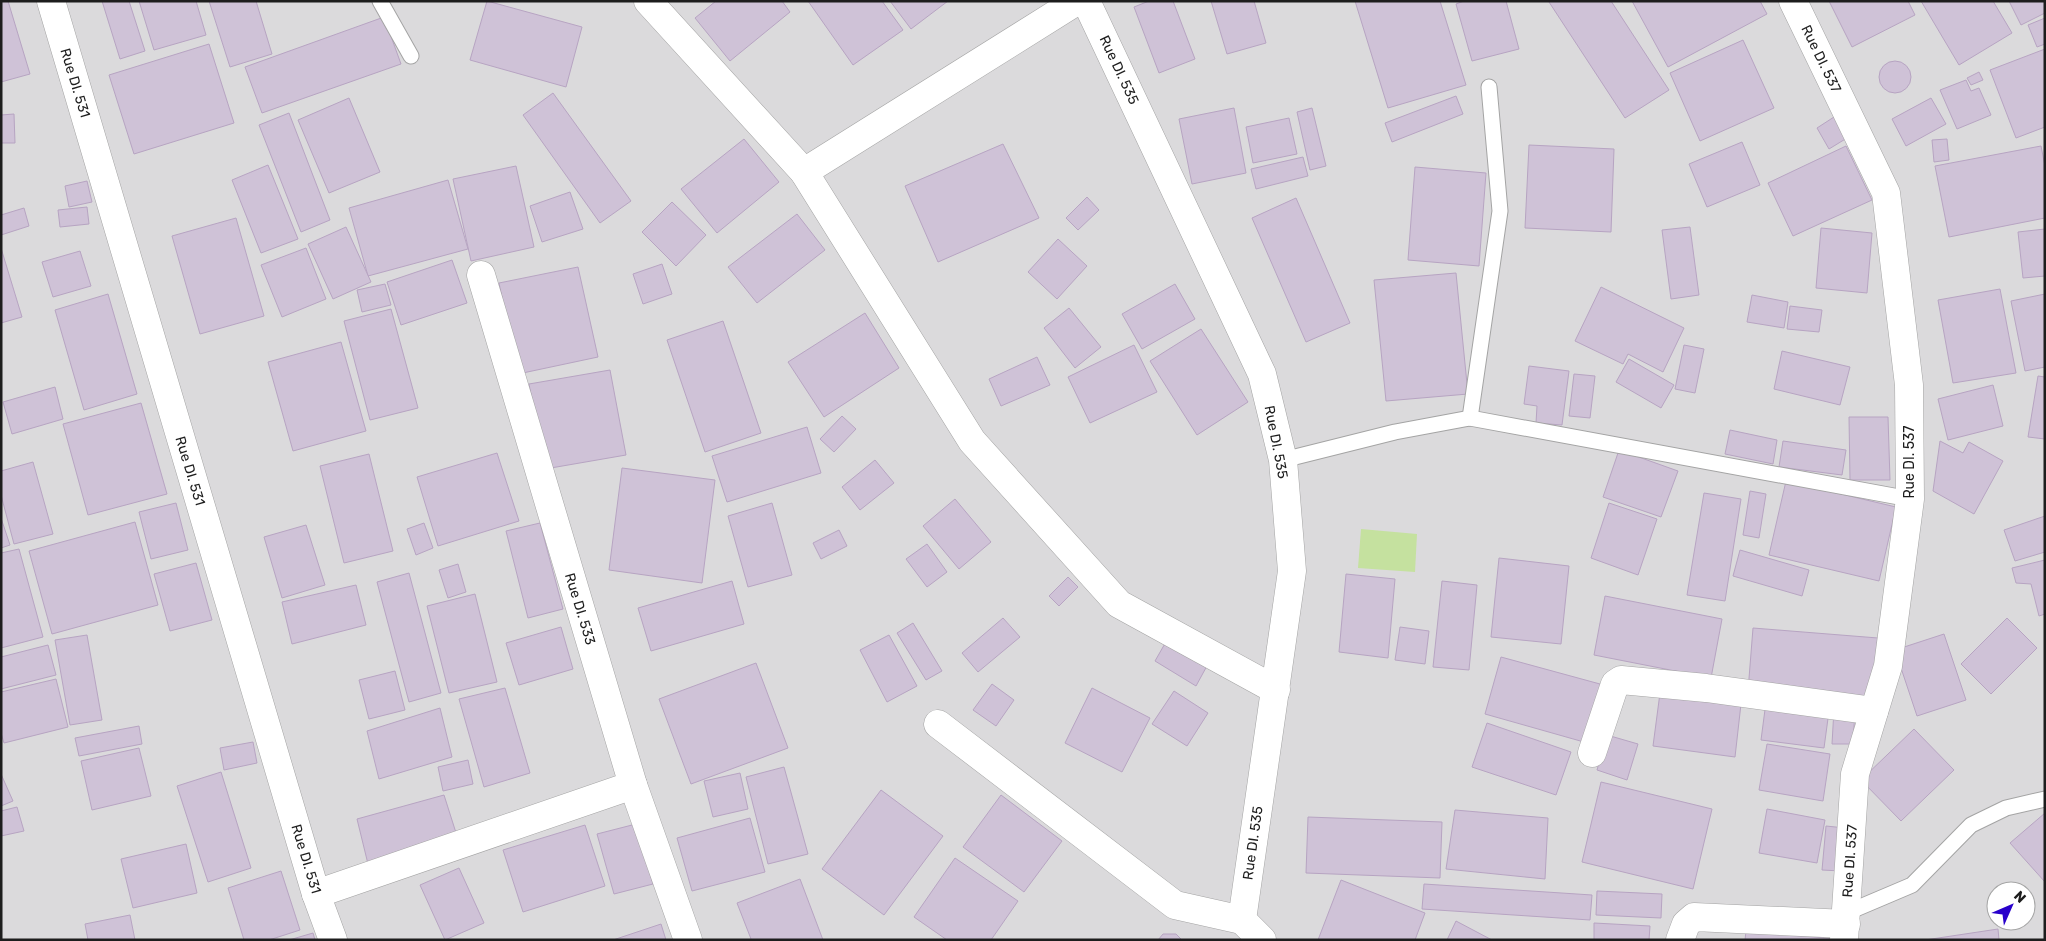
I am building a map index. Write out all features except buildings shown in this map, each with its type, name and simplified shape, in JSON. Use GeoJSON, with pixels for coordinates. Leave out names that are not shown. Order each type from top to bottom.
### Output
{"type":"FeatureCollection","features":[{"type":"Feature","properties":{"kind":"street","name":"Rue DI. 531"},"geometry":{"type":"LineString","coordinates":[[51,1],[316,894],[332,940]]}},
{"type":"Feature","properties":{"kind":"street"},"geometry":{"type":"LineString","coordinates":[[648,1],[804,172],[972,441],[1119,604],[1276,690]]}},
{"type":"Feature","properties":{"kind":"street"},"geometry":{"type":"LineString","coordinates":[[804,172],[1077,1]]}},
{"type":"Feature","properties":{"kind":"street","name":"Rue DI. 535"},"geometry":{"type":"LineString","coordinates":[[1086,1],[1262,374],[1282,460],[1292,571],[1242,920]]}},
{"type":"Feature","properties":{"kind":"street","name":"Rue DI. 537"},"geometry":{"type":"LineString","coordinates":[[1793,1],[1886,193],[1909,385],[1910,499],[1888,666],[1855,774],[1846,926]]}},
{"type":"Feature","properties":{"kind":"street","name":"Rue DI. 533"},"geometry":{"type":"LineString","coordinates":[[481,275],[633,785],[688,940]]}},
{"type":"Feature","properties":{"kind":"street"},"geometry":{"type":"LineString","coordinates":[[1592,754],[1615,684],[1621,680],[1706,688],[1874,711]]}},
{"type":"Feature","properties":{"kind":"street"},"geometry":{"type":"LineString","coordinates":[[938,724],[1176,905],[1242,920],[1262,940]]}},
{"type":"Feature","properties":{"kind":"street"},"geometry":{"type":"LineString","coordinates":[[316,894],[633,785]]}},
{"type":"Feature","properties":{"kind":"street"},"geometry":{"type":"LineString","coordinates":[[1680,940],[1686,924],[1694,917],[1846,926]]}},
{"type":"Feature","properties":{"kind":"lane"},"geometry":{"type":"LineString","coordinates":[[380,1],[411,56]]}},
{"type":"Feature","properties":{"kind":"lane"},"geometry":{"type":"LineString","coordinates":[[1470,418],[1500,212],[1489,87]]}},
{"type":"Feature","properties":{"kind":"lane"},"geometry":{"type":"LineString","coordinates":[[1282,460],[1395,432],[1470,418],[1910,499]]}},
{"type":"Feature","properties":{"kind":"lane"},"geometry":{"type":"LineString","coordinates":[[1846,926],[1912,885],[1971,825],[2006,808],[2045,799]]}},
{"type":"Feature","properties":{"kind":"shaded area"},"geometry":{"type":"Polygon","coordinates":[[[1,1],[2045,1],[2045,940],[1,940],[1,1]]]}},
{"type":"Feature","properties":{"kind":"shaded area"},"geometry":{"type":"Polygon","coordinates":[[[1361,529],[1417,534],[1415,572],[1358,568],[1361,529]]]}}]}
